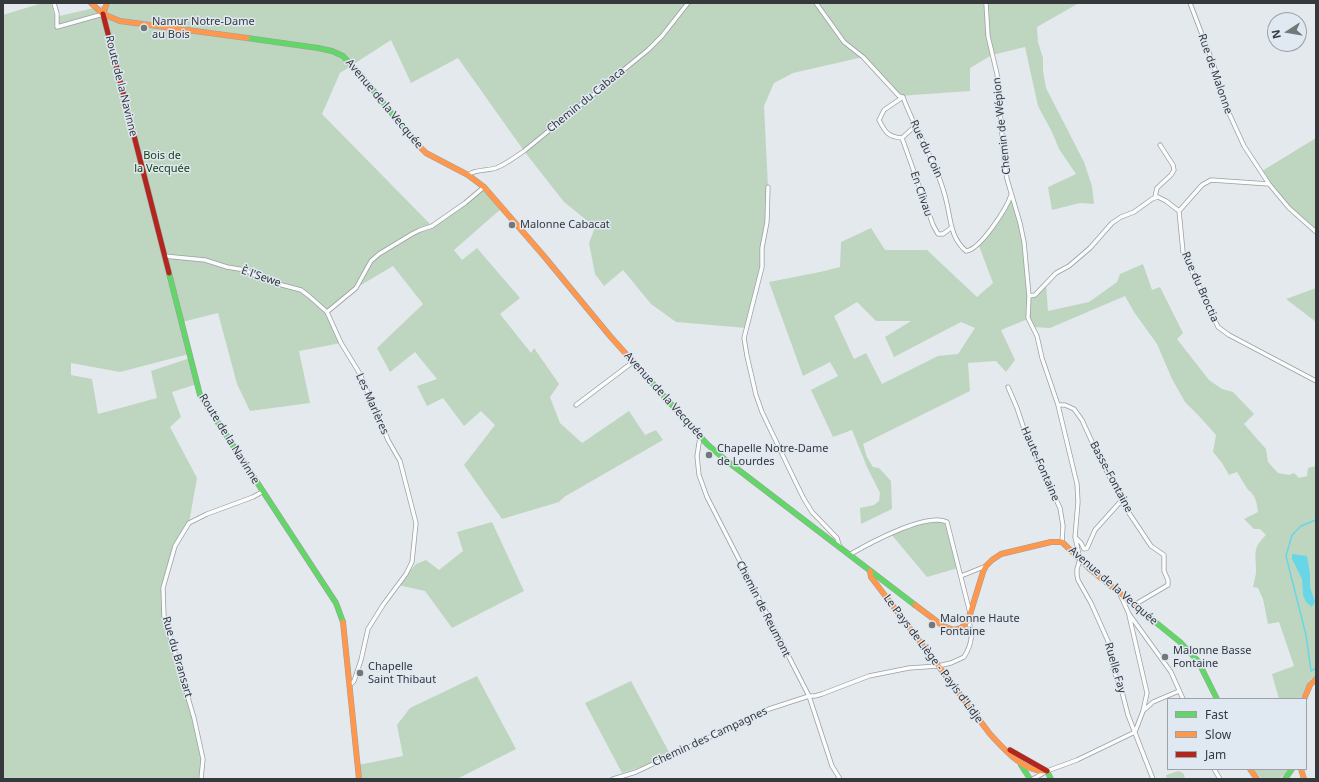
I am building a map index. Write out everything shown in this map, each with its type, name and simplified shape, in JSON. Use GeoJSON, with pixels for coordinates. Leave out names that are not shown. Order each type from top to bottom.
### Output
{"type":"FeatureCollection","features":[{"type":"Feature","properties":{"kind":"main road","name":"Avenue de la Vecquée"},"geometry":{"type":"LineString","coordinates":[[91,3],[103,14],[111,18],[131,23],[297,45],[332,51],[343,56],[414,141],[426,153],[468,174],[484,187],[610,336],[700,436],[723,458],[948,630],[956,630],[963,627],[968,621]]}},
{"type":"Feature","properties":{"kind":"main road"},"geometry":{"type":"LineString","coordinates":[[103,14],[107,3]]}},
{"type":"Feature","properties":{"kind":"main road","name":"Route de la Navinne"},"geometry":{"type":"LineString","coordinates":[[103,14],[200,395],[339,609],[344,625],[359,779]]}},
{"type":"Feature","properties":{"kind":"main road","name":"Avenue de la Vecquée"},"geometry":{"type":"LineString","coordinates":[[986,566],[1002,554],[1012,550],[1051,542],[1062,542],[1091,570],[1188,650],[1198,661],[1216,698]]}},
{"type":"Feature","properties":{"kind":"main road"},"geometry":{"type":"LineString","coordinates":[[968,621],[986,566]]}},
{"type":"Feature","properties":{"kind":"main road","name":"Le Pays de Liège - Payis d'Lîdje"},"geometry":{"type":"LineString","coordinates":[[870,571],[875,583],[968,706],[1000,745],[1018,761],[1028,767],[1040,772],[1047,771]]}},
{"type":"Feature","properties":{"kind":"main road"},"geometry":{"type":"LineString","coordinates":[[1304,698],[1310,685],[1316,679]]}},
{"type":"Feature","properties":{"kind":"main road","name":"Le Pays de Liège - Payis d'Lîdje"},"geometry":{"type":"LineString","coordinates":[[1000,745],[1047,771]]}},
{"type":"Feature","properties":{"kind":"main road"},"geometry":{"type":"LineString","coordinates":[[1018,761],[1032,779]]}},
{"type":"Feature","properties":{"kind":"main road"},"geometry":{"type":"LineString","coordinates":[[1251,770],[1257,779]]}},
{"type":"Feature","properties":{"kind":"main road"},"geometry":{"type":"LineString","coordinates":[[1284,779],[1291,770]]}},
{"type":"Feature","properties":{"kind":"main road"},"geometry":{"type":"LineString","coordinates":[[1047,771],[1051,779]]}},
{"type":"Feature","properties":{"kind":"street"},"geometry":{"type":"LineString","coordinates":[[54,3],[57,14],[56,27],[103,14]]}},
{"type":"Feature","properties":{"kind":"street","name":"Chemin du Cabaca"},"geometry":{"type":"LineString","coordinates":[[468,174],[498,167],[524,151],[648,50],[662,36],[688,3]]}},
{"type":"Feature","properties":{"kind":"street","name":"Rue du Coin"},"geometry":{"type":"LineString","coordinates":[[816,3],[844,42],[863,57],[899,96],[903,97],[915,126],[940,177],[951,228],[959,245],[966,251],[971,251],[997,221],[1012,194]]}},
{"type":"Feature","properties":{"kind":"street","name":"Chemin de Wépion"},"geometry":{"type":"LineString","coordinates":[[986,3],[988,36],[997,74],[1004,159],[1007,179],[1024,242],[1029,296]]}},
{"type":"Feature","properties":{"kind":"street","name":"Rue de Malonne"},"geometry":{"type":"LineString","coordinates":[[1190,3],[1214,66],[1224,104],[1244,146],[1269,184],[1289,208],[1316,232]]}},
{"type":"Feature","properties":{"kind":"street"},"geometry":{"type":"LineString","coordinates":[[903,97],[884,110],[879,120],[885,131],[893,137],[902,138],[915,126]]}},
{"type":"Feature","properties":{"kind":"street","name":"En Clivau"},"geometry":{"type":"LineString","coordinates":[[902,138],[932,225],[938,234],[943,234],[951,228]]}},
{"type":"Feature","properties":{"kind":"street"},"geometry":{"type":"LineString","coordinates":[[1080,559],[1075,537],[1078,502],[1076,484],[1058,405],[1042,358],[1037,336],[1028,318],[1029,296],[1035,295],[1056,273],[1068,266],[1090,248],[1112,223],[1121,217],[1134,212],[1155,197],[1157,188],[1171,175],[1174,170],[1173,165],[1160,145]]}},
{"type":"Feature","properties":{"kind":"street"},"geometry":{"type":"LineString","coordinates":[[1155,197],[1166,201],[1179,211],[1206,181],[1211,180],[1269,184]]}},
{"type":"Feature","properties":{"kind":"street"},"geometry":{"type":"LineString","coordinates":[[327,312],[356,288],[371,261],[379,254],[412,234],[432,226],[465,203],[484,187]]}},
{"type":"Feature","properties":{"kind":"street"},"geometry":{"type":"LineString","coordinates":[[768,187],[767,222],[762,248],[762,267],[744,338],[747,356],[756,395],[762,412],[797,485],[812,512],[837,538],[841,549]]}},
{"type":"Feature","properties":{"kind":"street","name":"Rue du Broctia"},"geometry":{"type":"LineString","coordinates":[[1179,211],[1183,252],[1218,327],[1229,335],[1316,381]]}},
{"type":"Feature","properties":{"kind":"street","name":"È l'Sewe"},"geometry":{"type":"LineString","coordinates":[[164,256],[205,260],[223,266],[245,270],[267,280],[301,290],[327,312]]}},
{"type":"Feature","properties":{"kind":"street","name":"Les Marlères"},"geometry":{"type":"LineString","coordinates":[[327,312],[341,343],[360,374],[388,440],[400,461],[416,523],[412,562],[406,574],[383,605],[368,629],[361,660],[354,681],[350,686]]}},
{"type":"Feature","properties":{"kind":"street"},"geometry":{"type":"LineString","coordinates":[[576,405],[633,362]]}},
{"type":"Feature","properties":{"kind":"street","name":"Haute-Fontaine"},"geometry":{"type":"LineString","coordinates":[[1008,387],[1026,435],[1060,508],[1063,526],[1062,542]]}},
{"type":"Feature","properties":{"kind":"street","name":"Basse-Fontaine"},"geometry":{"type":"LineString","coordinates":[[1058,405],[1065,405],[1074,409],[1082,420],[1098,455],[1120,496],[1121,501],[1151,546],[1164,555],[1164,571],[1168,580],[1168,585],[1134,606]]}},
{"type":"Feature","properties":{"kind":"street","name":"Chemin de Reumont"},"geometry":{"type":"LineString","coordinates":[[700,436],[697,456],[698,469],[707,497],[809,696],[832,766],[840,779]]}},
{"type":"Feature","properties":{"kind":"street","name":"Rue du Bransart"},"geometry":{"type":"LineString","coordinates":[[201,779],[202,759],[194,718],[164,616],[164,588],[175,546],[189,523],[207,514],[253,497],[262,492]]}},
{"type":"Feature","properties":{"kind":"street"},"geometry":{"type":"LineString","coordinates":[[1075,537],[1084,549],[1087,548],[1095,530],[1121,501]]}},
{"type":"Feature","properties":{"kind":"street"},"geometry":{"type":"LineString","coordinates":[[849,555],[872,542],[902,529],[926,522],[942,520],[947,522],[970,614]]}},
{"type":"Feature","properties":{"kind":"street","name":"Ruelle Fay"},"geometry":{"type":"LineString","coordinates":[[1080,559],[1076,569],[1078,580],[1091,603],[1108,641],[1113,669],[1135,732],[1154,779]]}},
{"type":"Feature","properties":{"kind":"street"},"geometry":{"type":"LineString","coordinates":[[961,576],[986,566]]}},
{"type":"Feature","properties":{"kind":"street"},"geometry":{"type":"LineString","coordinates":[[1118,591],[1129,614],[1171,672],[1182,698]]}},
{"type":"Feature","properties":{"kind":"street"},"geometry":{"type":"LineString","coordinates":[[1032,779],[1047,771],[1077,760],[1135,732],[1143,712],[1147,693],[1129,614]]}},
{"type":"Feature","properties":{"kind":"street","name":"Chemin des Campagnes"},"geometry":{"type":"LineString","coordinates":[[613,779],[636,772],[769,709],[809,696],[822,694],[869,676],[909,668],[938,666],[964,657],[971,642],[970,625],[968,621]]}},
{"type":"Feature","properties":{"kind":"street"},"geometry":{"type":"LineString","coordinates":[[1143,712],[1153,702],[1179,691]]}},
{"type":"Feature","properties":{"kind":"street"},"geometry":{"type":"LineString","coordinates":[[1215,770],[1220,779]]}},
{"type":"Feature","properties":{"kind":"green space","name":"Bois de la Vecquée"},"geometry":{"type":"Polygon","coordinates":[[[42,3],[51,3],[55,17],[116,3],[1079,3],[1037,27],[1038,42],[1043,58],[1043,71],[1046,88],[1084,162],[1092,186],[1094,204],[1080,203],[1052,210],[1048,187],[1076,174],[1059,149],[1038,106],[1025,47],[992,55],[970,68],[970,91],[899,96],[863,57],[793,73],[774,83],[764,106],[768,187],[767,222],[762,248],[762,267],[746,328],[676,322],[651,304],[623,270],[604,286],[595,274],[589,243],[595,227],[564,202],[524,151],[458,58],[411,83],[391,40],[340,73],[322,114],[432,226],[484,187],[502,208],[454,250],[462,260],[477,248],[520,298],[500,314],[531,353],[534,348],[559,384],[550,397],[560,423],[582,443],[629,411],[645,435],[656,430],[663,440],[564,497],[559,502],[502,519],[464,465],[495,425],[481,411],[464,426],[443,398],[427,406],[417,386],[437,379],[415,352],[390,372],[377,348],[423,304],[393,266],[356,288],[327,312],[341,343],[299,351],[310,403],[250,411],[237,384],[218,313],[182,322],[189,354],[120,372],[71,363],[71,375],[92,379],[98,414],[157,398],[151,371],[190,358],[197,384],[172,392],[181,417],[170,427],[197,478],[189,523],[175,546],[163,588],[164,616],[194,718],[203,759],[201,779],[3,779],[3,15],[42,3]]]}},
{"type":"Feature","properties":{"kind":"green space"},"geometry":{"type":"Polygon","coordinates":[[[1316,138],[1316,232],[1287,204],[1262,171],[1316,138]]]}},
{"type":"Feature","properties":{"kind":"green space"},"geometry":{"type":"Polygon","coordinates":[[[1012,194],[1020,223],[1029,296],[1035,295],[1046,283],[1048,311],[1089,302],[1117,282],[1120,274],[1143,264],[1152,290],[1160,287],[1183,333],[1177,339],[1209,380],[1222,389],[1233,392],[1254,414],[1244,424],[1266,449],[1268,462],[1278,473],[1289,475],[1294,473],[1299,478],[1307,476],[1308,468],[1316,466],[1316,675],[1309,681],[1300,698],[1279,698],[1272,674],[1294,666],[1279,622],[1268,624],[1263,599],[1258,588],[1253,587],[1256,573],[1256,551],[1266,535],[1260,529],[1254,529],[1244,519],[1258,512],[1257,503],[1237,472],[1229,475],[1213,452],[1216,435],[1185,402],[1172,379],[1157,344],[1134,312],[1125,296],[1050,328],[1033,327],[1028,319],[1001,330],[1015,360],[1006,372],[996,361],[968,363],[970,391],[863,444],[867,457],[873,467],[879,468],[891,481],[892,509],[861,524],[860,508],[874,505],[879,501],[880,493],[867,467],[852,430],[833,437],[811,390],[838,376],[830,362],[803,376],[769,282],[840,267],[841,242],[871,228],[885,250],[927,250],[977,297],[993,283],[978,243],[997,221],[1012,194]],[[857,302],[834,316],[854,359],[866,353],[882,384],[938,356],[958,354],[975,328],[961,322],[894,357],[885,337],[911,321],[876,321],[857,302]]]}},
{"type":"Feature","properties":{"kind":"green space"},"geometry":{"type":"Polygon","coordinates":[[[1316,288],[1316,322],[1286,299],[1316,288]]]}},
{"type":"Feature","properties":{"kind":"green space"},"geometry":{"type":"Polygon","coordinates":[[[942,520],[947,522],[958,568],[927,577],[891,534],[926,522],[942,520]]]}},
{"type":"Feature","properties":{"kind":"green space"},"geometry":{"type":"Polygon","coordinates":[[[492,522],[524,591],[452,628],[425,591],[398,585],[416,564],[426,560],[439,570],[463,551],[457,532],[492,522]]]}},
{"type":"Feature","properties":{"kind":"green space"},"geometry":{"type":"Polygon","coordinates":[[[477,676],[516,749],[457,779],[359,779],[358,765],[403,756],[397,725],[410,708],[477,676]]]}},
{"type":"Feature","properties":{"kind":"green space"},"geometry":{"type":"Polygon","coordinates":[[[631,681],[670,754],[645,766],[622,773],[585,703],[631,681]]]}},
{"type":"Feature","properties":{"kind":"green space"},"geometry":{"type":"Polygon","coordinates":[[[1255,770],[1287,770],[1279,779],[1264,779],[1255,770]]]}},
{"type":"Feature","properties":{"kind":"green space"},"geometry":{"type":"Polygon","coordinates":[[[1179,771],[1184,774],[1185,779],[1167,779],[1166,775],[1179,771]]]}},
{"type":"Feature","properties":{"kind":"water"},"geometry":{"type":"Polygon","coordinates":[[[1292,554],[1307,556],[1310,574],[1310,587],[1315,602],[1312,607],[1306,602],[1303,595],[1302,579],[1292,559],[1292,554]]]}},
{"type":"Feature","properties":{"kind":"waterway"},"geometry":{"type":"LineString","coordinates":[[1316,520],[1301,526],[1292,535],[1286,556],[1306,635],[1311,671],[1316,668]]}},
{"type":"Feature","properties":{"kind":"traffic: fast"},"geometry":{"type":"LineString","coordinates":[[247,38],[318,48],[332,51],[343,56],[361,75],[413,140]]}},
{"type":"Feature","properties":{"kind":"traffic: fast"},"geometry":{"type":"LineString","coordinates":[[169,273],[200,395],[336,603],[343,622]]}},
{"type":"Feature","properties":{"kind":"traffic: fast"},"geometry":{"type":"LineString","coordinates":[[643,373],[707,444],[723,458],[915,605]]}},
{"type":"Feature","properties":{"kind":"traffic: fast"},"geometry":{"type":"LineString","coordinates":[[1138,608],[1180,642],[1198,661],[1216,698]]}},
{"type":"Feature","properties":{"kind":"traffic: fast"},"geometry":{"type":"LineString","coordinates":[[1021,765],[1030,779]]}},
{"type":"Feature","properties":{"kind":"traffic: fast"},"geometry":{"type":"LineString","coordinates":[[1285,779],[1291,770]]}},
{"type":"Feature","properties":{"kind":"traffic: fast"},"geometry":{"type":"LineString","coordinates":[[1047,771],[1051,779]]}},
{"type":"Feature","properties":{"kind":"traffic: slow"},"geometry":{"type":"LineString","coordinates":[[91,3],[103,14],[120,21],[247,38]]}},
{"type":"Feature","properties":{"kind":"traffic: slow"},"geometry":{"type":"LineString","coordinates":[[103,14],[107,3]]}},
{"type":"Feature","properties":{"kind":"traffic: slow"},"geometry":{"type":"LineString","coordinates":[[413,140],[426,153],[468,175],[484,187],[643,373]]}},
{"type":"Feature","properties":{"kind":"traffic: slow"},"geometry":{"type":"LineString","coordinates":[[915,605],[943,626],[954,630],[961,628],[968,621],[983,572],[992,560],[1001,554],[1051,542],[1062,542],[1091,570],[1138,608]]}},
{"type":"Feature","properties":{"kind":"traffic: slow"},"geometry":{"type":"LineString","coordinates":[[870,571],[871,577],[990,734],[1015,759],[1030,768],[1039,771],[1047,771]]}},
{"type":"Feature","properties":{"kind":"traffic: slow"},"geometry":{"type":"LineString","coordinates":[[343,622],[359,779]]}},
{"type":"Feature","properties":{"kind":"traffic: slow"},"geometry":{"type":"LineString","coordinates":[[1304,698],[1310,685],[1316,679]]}},
{"type":"Feature","properties":{"kind":"traffic: slow"},"geometry":{"type":"LineString","coordinates":[[1251,770],[1257,779]]}},
{"type":"Feature","properties":{"kind":"traffic: slow"},"geometry":{"type":"LineString","coordinates":[[1301,770],[1304,779]]}},
{"type":"Feature","properties":{"kind":"traffic: jam"},"geometry":{"type":"LineString","coordinates":[[103,14],[169,273]]}},
{"type":"Feature","properties":{"kind":"traffic: jam"},"geometry":{"type":"LineString","coordinates":[[1010,750],[1047,771]]}},
{"type":"Feature","properties":{"kind":"place","name":"Namur Notre-Dame au Bois"},"geometry":{"type":"Point","coordinates":[144,28]}},
{"type":"Feature","properties":{"kind":"place","name":"Malonne Cabacat"},"geometry":{"type":"Point","coordinates":[512,225]}},
{"type":"Feature","properties":{"kind":"place","name":"Chapelle Notre-Dame de Lourdes"},"geometry":{"type":"Point","coordinates":[709,455]}},
{"type":"Feature","properties":{"kind":"place","name":"Malonne Haute Fontaine"},"geometry":{"type":"Point","coordinates":[932,625]}},
{"type":"Feature","properties":{"kind":"place","name":"Malonne Basse Fontaine"},"geometry":{"type":"Point","coordinates":[1165,657]}},
{"type":"Feature","properties":{"kind":"place","name":"Chapelle Saint Thibaut"},"geometry":{"type":"Point","coordinates":[360,673]}}]}
